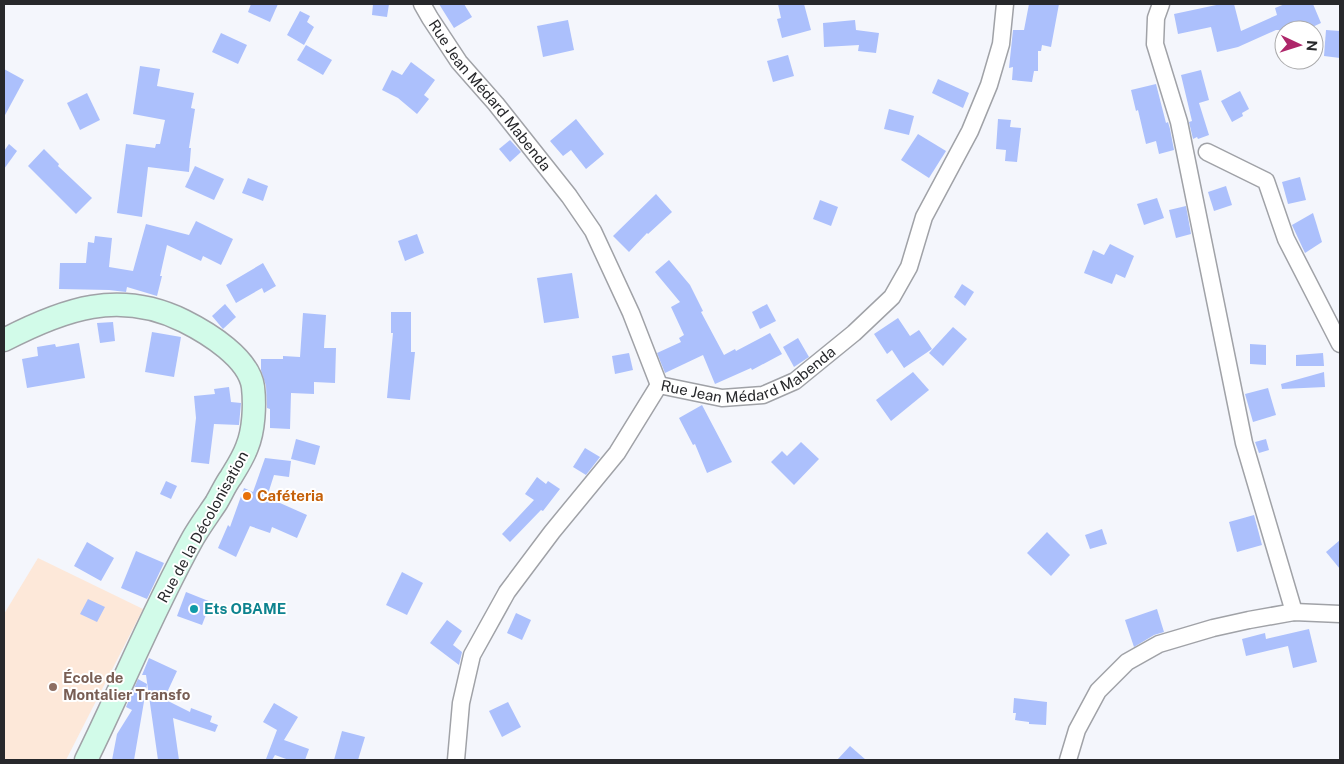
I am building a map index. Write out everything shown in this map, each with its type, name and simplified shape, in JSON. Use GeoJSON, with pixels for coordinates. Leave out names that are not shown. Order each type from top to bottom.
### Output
{"type":"FeatureCollection","features":[{"type":"Feature","properties":{"kind":"street","name":"Rue Jean Médard Mabenda"},"geometry":{"type":"LineString","coordinates":[[422,4],[459,62],[496,104],[569,196],[592,231],[631,313],[659,385],[722,398],[763,395],[795,381],[854,333],[892,297],[909,267],[924,218],[970,131],[989,84],[1001,44],[1005,4]]}},
{"type":"Feature","properties":{"kind":"street"},"geometry":{"type":"LineString","coordinates":[[1161,4],[1156,18],[1155,44],[1180,122],[1244,443],[1294,612]]}},
{"type":"Feature","properties":{"kind":"street"},"geometry":{"type":"LineString","coordinates":[[1207,152],[1266,181],[1286,239],[1340,344]]}},
{"type":"Feature","properties":{"kind":"street","name":"Rue de la Décolonisation"},"geometry":{"type":"LineString","coordinates":[[4,340],[39,323],[82,308],[107,304],[138,306],[181,320],[213,338],[239,360],[253,385],[253,416],[248,445],[217,502],[194,537],[86,760]]}},
{"type":"Feature","properties":{"kind":"street"},"geometry":{"type":"LineString","coordinates":[[456,760],[461,703],[472,655],[507,592],[552,532],[617,453],[659,385]]}},
{"type":"Feature","properties":{"kind":"street"},"geometry":{"type":"LineString","coordinates":[[1068,760],[1077,730],[1098,691],[1127,662],[1159,644],[1213,628],[1294,612],[1340,614]]}},
{"type":"Feature","properties":{"kind":"shaded area","name":"École de Montalier Transfo"},"geometry":{"type":"Polygon","coordinates":[[[38,558],[143,609],[66,760],[4,760],[4,614],[38,558]]]}},
{"type":"Feature","properties":{"kind":"building"},"geometry":{"type":"Polygon","coordinates":[[[251,4],[278,4],[270,22],[248,12],[251,4]]]}},
{"type":"Feature","properties":{"kind":"building"},"geometry":{"type":"Polygon","coordinates":[[[373,4],[389,4],[387,17],[372,15],[373,4]]]}},
{"type":"Feature","properties":{"kind":"building"},"geometry":{"type":"Polygon","coordinates":[[[439,4],[464,4],[472,17],[454,28],[439,4]]]}},
{"type":"Feature","properties":{"kind":"building"},"geometry":{"type":"Polygon","coordinates":[[[778,4],[804,4],[811,30],[782,38],[777,19],[781,18],[778,4]]]}},
{"type":"Feature","properties":{"kind":"building"},"geometry":{"type":"Polygon","coordinates":[[[1029,4],[1059,4],[1051,47],[1042,45],[1041,51],[1038,51],[1038,71],[1034,71],[1032,82],[1012,80],[1013,67],[1009,68],[1013,30],[1024,30],[1029,4]]]}},
{"type":"Feature","properties":{"kind":"building"},"geometry":{"type":"Polygon","coordinates":[[[1221,4],[1234,4],[1241,31],[1277,15],[1275,8],[1285,4],[1313,4],[1320,20],[1274,20],[1274,31],[1238,47],[1217,52],[1211,27],[1178,34],[1174,14],[1221,4]]]}},
{"type":"Feature","properties":{"kind":"building"},"geometry":{"type":"Polygon","coordinates":[[[300,11],[310,16],[307,22],[314,27],[304,45],[287,35],[300,11]]]}},
{"type":"Feature","properties":{"kind":"building"},"geometry":{"type":"Polygon","coordinates":[[[568,20],[574,50],[543,57],[537,26],[568,20]]]}},
{"type":"Feature","properties":{"kind":"building"},"geometry":{"type":"Polygon","coordinates":[[[855,20],[856,30],[879,33],[876,53],[858,51],[859,45],[824,47],[823,23],[855,20]]]}},
{"type":"Feature","properties":{"kind":"building"},"geometry":{"type":"Polygon","coordinates":[[[1326,30],[1340,31],[1340,58],[1324,56],[1326,30]]]}},
{"type":"Feature","properties":{"kind":"building"},"geometry":{"type":"Polygon","coordinates":[[[221,33],[247,45],[238,64],[212,52],[221,33]]]}},
{"type":"Feature","properties":{"kind":"building"},"geometry":{"type":"Polygon","coordinates":[[[306,45],[332,60],[323,75],[297,60],[306,45]]]}},
{"type":"Feature","properties":{"kind":"building"},"geometry":{"type":"Polygon","coordinates":[[[788,55],[794,76],[773,82],[767,61],[788,55]]]}},
{"type":"Feature","properties":{"kind":"building"},"geometry":{"type":"Polygon","coordinates":[[[411,62],[435,80],[424,95],[429,99],[417,114],[398,98],[382,90],[392,70],[402,75],[411,62]]]}},
{"type":"Feature","properties":{"kind":"building"},"geometry":{"type":"Polygon","coordinates":[[[140,66],[160,69],[157,86],[194,93],[191,108],[195,109],[189,148],[191,148],[189,172],[148,167],[142,217],[117,213],[126,144],[155,148],[156,144],[160,144],[165,120],[133,114],[140,66]]]}},
{"type":"Feature","properties":{"kind":"building"},"geometry":{"type":"Polygon","coordinates":[[[4,69],[24,80],[4,117],[4,69]]]}},
{"type":"Feature","properties":{"kind":"building"},"geometry":{"type":"Polygon","coordinates":[[[1201,70],[1209,100],[1199,103],[1209,135],[1193,139],[1189,122],[1192,121],[1181,75],[1201,70]]]}},
{"type":"Feature","properties":{"kind":"building"},"geometry":{"type":"Polygon","coordinates":[[[938,79],[969,93],[963,108],[932,93],[938,79]]]}},
{"type":"Feature","properties":{"kind":"building"},"geometry":{"type":"Polygon","coordinates":[[[1156,84],[1166,123],[1168,122],[1170,129],[1174,150],[1159,154],[1156,141],[1146,144],[1131,90],[1156,84]]]}},
{"type":"Feature","properties":{"kind":"building"},"geometry":{"type":"Polygon","coordinates":[[[1240,91],[1249,109],[1242,113],[1243,116],[1232,122],[1221,101],[1240,91]]]}},
{"type":"Feature","properties":{"kind":"building"},"geometry":{"type":"Polygon","coordinates":[[[87,93],[100,120],[80,130],[67,103],[87,93]]]}},
{"type":"Feature","properties":{"kind":"building"},"geometry":{"type":"Polygon","coordinates":[[[889,109],[914,116],[909,135],[884,129],[889,109]]]}},
{"type":"Feature","properties":{"kind":"building"},"geometry":{"type":"Polygon","coordinates":[[[576,119],[604,154],[586,169],[571,150],[563,156],[550,141],[576,119]]]}},
{"type":"Feature","properties":{"kind":"building"},"geometry":{"type":"Polygon","coordinates":[[[998,119],[1011,120],[1010,127],[1021,128],[1017,162],[1005,161],[1006,150],[996,149],[998,119]]]}},
{"type":"Feature","properties":{"kind":"building"},"geometry":{"type":"Polygon","coordinates":[[[918,134],[946,151],[929,178],[901,160],[918,134]]]}},
{"type":"Feature","properties":{"kind":"building"},"geometry":{"type":"Polygon","coordinates":[[[510,140],[521,152],[510,162],[499,149],[510,140]]]}},
{"type":"Feature","properties":{"kind":"building"},"geometry":{"type":"Polygon","coordinates":[[[9,144],[17,151],[4,169],[4,151],[9,144]]]}},
{"type":"Feature","properties":{"kind":"building"},"geometry":{"type":"Polygon","coordinates":[[[44,149],[59,164],[58,166],[92,198],[76,214],[28,166],[44,149]]]}},
{"type":"Feature","properties":{"kind":"building"},"geometry":{"type":"Polygon","coordinates":[[[195,166],[224,179],[214,200],[185,187],[195,166]]]}},
{"type":"Feature","properties":{"kind":"building"},"geometry":{"type":"Polygon","coordinates":[[[1300,177],[1306,200],[1288,204],[1282,182],[1300,177]]]}},
{"type":"Feature","properties":{"kind":"building"},"geometry":{"type":"Polygon","coordinates":[[[248,178],[268,186],[263,201],[242,193],[248,178]]]}},
{"type":"Feature","properties":{"kind":"building"},"geometry":{"type":"Polygon","coordinates":[[[1226,186],[1232,205],[1214,211],[1208,192],[1226,186]]]}},
{"type":"Feature","properties":{"kind":"building"},"geometry":{"type":"Polygon","coordinates":[[[656,194],[672,212],[647,233],[629,252],[613,236],[656,194]]]}},
{"type":"Feature","properties":{"kind":"building"},"geometry":{"type":"Polygon","coordinates":[[[1157,198],[1164,218],[1144,225],[1137,204],[1157,198]]]}},
{"type":"Feature","properties":{"kind":"building"},"geometry":{"type":"Polygon","coordinates":[[[820,200],[838,207],[831,226],[813,219],[820,200]]]}},
{"type":"Feature","properties":{"kind":"building"},"geometry":{"type":"Polygon","coordinates":[[[1186,206],[1191,234],[1176,238],[1169,210],[1186,206]]]}},
{"type":"Feature","properties":{"kind":"building"},"geometry":{"type":"Polygon","coordinates":[[[1313,213],[1322,242],[1305,253],[1292,225],[1313,213]]]}},
{"type":"Feature","properties":{"kind":"building"},"geometry":{"type":"Polygon","coordinates":[[[196,221],[233,239],[221,265],[203,256],[201,261],[167,245],[157,296],[127,287],[126,292],[59,289],[60,263],[86,263],[88,242],[94,243],[95,236],[112,238],[109,267],[133,271],[146,224],[189,235],[196,221]]]}},
{"type":"Feature","properties":{"kind":"building"},"geometry":{"type":"Polygon","coordinates":[[[417,234],[424,253],[405,261],[398,241],[417,234]]]}},
{"type":"Feature","properties":{"kind":"building"},"geometry":{"type":"Polygon","coordinates":[[[1110,244],[1134,256],[1125,278],[1116,274],[1112,284],[1084,273],[1093,250],[1104,255],[1110,244]]]}},
{"type":"Feature","properties":{"kind":"building"},"geometry":{"type":"Polygon","coordinates":[[[669,260],[690,285],[703,311],[701,312],[724,355],[735,349],[736,351],[770,333],[782,354],[752,370],[751,368],[715,384],[703,355],[665,373],[657,353],[681,342],[679,338],[684,335],[671,307],[680,302],[655,272],[669,260]]]}},
{"type":"Feature","properties":{"kind":"building"},"geometry":{"type":"Polygon","coordinates":[[[263,263],[276,286],[264,293],[262,288],[236,303],[226,285],[263,263]]]}},
{"type":"Feature","properties":{"kind":"building"},"geometry":{"type":"Polygon","coordinates":[[[572,273],[579,318],[544,323],[537,278],[572,273]]]}},
{"type":"Feature","properties":{"kind":"building"},"geometry":{"type":"Polygon","coordinates":[[[962,284],[974,292],[965,306],[954,297],[962,284]]]}},
{"type":"Feature","properties":{"kind":"building"},"geometry":{"type":"Polygon","coordinates":[[[225,304],[236,317],[223,329],[212,316],[225,304]]]}},
{"type":"Feature","properties":{"kind":"building"},"geometry":{"type":"Polygon","coordinates":[[[767,304],[776,321],[760,329],[752,312],[767,304]]]}},
{"type":"Feature","properties":{"kind":"building"},"geometry":{"type":"Polygon","coordinates":[[[391,312],[411,312],[411,352],[415,352],[410,400],[387,398],[393,333],[391,333],[391,312]]]}},
{"type":"Feature","properties":{"kind":"building"},"geometry":{"type":"Polygon","coordinates":[[[303,313],[326,315],[324,348],[336,348],[335,383],[314,382],[314,394],[291,393],[290,429],[270,428],[270,409],[267,408],[266,386],[261,370],[261,359],[283,359],[283,356],[300,357],[303,313]]]}},
{"type":"Feature","properties":{"kind":"building"},"geometry":{"type":"Polygon","coordinates":[[[898,318],[910,336],[919,330],[932,349],[904,368],[892,350],[887,354],[874,334],[898,318]]]}},
{"type":"Feature","properties":{"kind":"building"},"geometry":{"type":"Polygon","coordinates":[[[113,322],[115,341],[100,343],[97,323],[113,322]]]}},
{"type":"Feature","properties":{"kind":"building"},"geometry":{"type":"Polygon","coordinates":[[[953,327],[967,339],[943,366],[929,353],[953,327]]]}},
{"type":"Feature","properties":{"kind":"building"},"geometry":{"type":"Polygon","coordinates":[[[152,332],[181,337],[174,377],[145,372],[152,332]]]}},
{"type":"Feature","properties":{"kind":"building"},"geometry":{"type":"Polygon","coordinates":[[[798,338],[809,357],[794,367],[783,347],[798,338]]]}},
{"type":"Feature","properties":{"kind":"building"},"geometry":{"type":"Polygon","coordinates":[[[79,343],[85,378],[27,388],[22,359],[38,356],[37,347],[55,344],[56,347],[79,343]]]}},
{"type":"Feature","properties":{"kind":"building"},"geometry":{"type":"Polygon","coordinates":[[[1250,344],[1266,345],[1266,365],[1250,364],[1250,344]]]}},
{"type":"Feature","properties":{"kind":"building"},"geometry":{"type":"Polygon","coordinates":[[[629,353],[633,370],[615,374],[612,356],[629,353]]]}},
{"type":"Feature","properties":{"kind":"building"},"geometry":{"type":"Polygon","coordinates":[[[1323,353],[1324,366],[1296,366],[1296,355],[1323,353]]]}},
{"type":"Feature","properties":{"kind":"building"},"geometry":{"type":"Polygon","coordinates":[[[913,372],[929,390],[891,421],[876,400],[913,372]]]}},
{"type":"Feature","properties":{"kind":"building"},"geometry":{"type":"Polygon","coordinates":[[[1324,372],[1325,387],[1282,389],[1281,384],[1324,372]]]}},
{"type":"Feature","properties":{"kind":"building"},"geometry":{"type":"Polygon","coordinates":[[[229,387],[231,402],[241,403],[239,425],[214,424],[209,464],[191,462],[196,418],[194,396],[215,394],[214,389],[229,387]]]}},
{"type":"Feature","properties":{"kind":"building"},"geometry":{"type":"Polygon","coordinates":[[[1268,388],[1276,415],[1253,422],[1245,394],[1268,388]]]}},
{"type":"Feature","properties":{"kind":"building"},"geometry":{"type":"Polygon","coordinates":[[[702,405],[732,462],[707,473],[695,444],[693,445],[679,418],[702,405]]]}},
{"type":"Feature","properties":{"kind":"building"},"geometry":{"type":"Polygon","coordinates":[[[296,439],[320,446],[315,465],[291,459],[296,439]]]}},
{"type":"Feature","properties":{"kind":"building"},"geometry":{"type":"Polygon","coordinates":[[[1266,439],[1269,450],[1259,453],[1255,442],[1266,439]]]}},
{"type":"Feature","properties":{"kind":"building"},"geometry":{"type":"Polygon","coordinates":[[[801,442],[819,459],[794,485],[771,462],[782,451],[787,456],[801,442]]]}},
{"type":"Feature","properties":{"kind":"building"},"geometry":{"type":"Polygon","coordinates":[[[585,448],[600,457],[586,475],[573,467],[585,448]]]}},
{"type":"Feature","properties":{"kind":"building"},"geometry":{"type":"Polygon","coordinates":[[[265,458],[291,461],[289,477],[274,475],[267,497],[307,515],[297,538],[272,527],[270,533],[250,526],[236,557],[218,548],[228,525],[230,527],[244,488],[253,492],[265,458]]]}},
{"type":"Feature","properties":{"kind":"building"},"geometry":{"type":"Polygon","coordinates":[[[537,477],[546,484],[548,481],[560,489],[543,511],[541,510],[510,542],[502,534],[534,500],[525,494],[537,477]]]}},
{"type":"Feature","properties":{"kind":"building"},"geometry":{"type":"Polygon","coordinates":[[[166,481],[177,486],[171,499],[160,494],[166,481]]]}},
{"type":"Feature","properties":{"kind":"building"},"geometry":{"type":"Polygon","coordinates":[[[1254,515],[1262,545],[1237,552],[1229,522],[1254,515]]]}},
{"type":"Feature","properties":{"kind":"building"},"geometry":{"type":"Polygon","coordinates":[[[1102,529],[1107,544],[1090,549],[1085,535],[1102,529]]]}},
{"type":"Feature","properties":{"kind":"building"},"geometry":{"type":"Polygon","coordinates":[[[1047,532],[1070,555],[1051,576],[1027,553],[1047,532]]]}},
{"type":"Feature","properties":{"kind":"building"},"geometry":{"type":"Polygon","coordinates":[[[1340,540],[1340,569],[1326,552],[1340,540]]]}},
{"type":"Feature","properties":{"kind":"building"},"geometry":{"type":"Polygon","coordinates":[[[87,542],[114,558],[101,581],[74,566],[87,542]]]}},
{"type":"Feature","properties":{"kind":"building"},"geometry":{"type":"Polygon","coordinates":[[[136,551],[164,563],[147,599],[121,588],[136,551]]]}},
{"type":"Feature","properties":{"kind":"building"},"geometry":{"type":"Polygon","coordinates":[[[402,572],[423,583],[407,615],[386,605],[402,572]]]}},
{"type":"Feature","properties":{"kind":"building","name":"Ets OBAME"},"geometry":{"type":"Polygon","coordinates":[[[186,592],[211,602],[202,625],[177,616],[186,592]]]}},
{"type":"Feature","properties":{"kind":"building"},"geometry":{"type":"Polygon","coordinates":[[[88,599],[105,607],[97,622],[80,614],[88,599]]]}},
{"type":"Feature","properties":{"kind":"building"},"geometry":{"type":"Polygon","coordinates":[[[1157,609],[1164,632],[1154,635],[1134,647],[1125,620],[1157,609]]]}},
{"type":"Feature","properties":{"kind":"building"},"geometry":{"type":"Polygon","coordinates":[[[516,613],[531,620],[522,640],[507,633],[516,613]]]}},
{"type":"Feature","properties":{"kind":"building"},"geometry":{"type":"Polygon","coordinates":[[[447,620],[462,631],[453,645],[462,652],[459,665],[430,643],[447,620]]]}},
{"type":"Feature","properties":{"kind":"building"},"geometry":{"type":"Polygon","coordinates":[[[1309,629],[1317,662],[1293,668],[1288,646],[1246,656],[1242,639],[1265,633],[1266,639],[1309,629]]]}},
{"type":"Feature","properties":{"kind":"building"},"geometry":{"type":"Polygon","coordinates":[[[149,658],[177,671],[164,699],[190,712],[191,708],[212,716],[210,722],[218,725],[215,732],[173,718],[179,760],[158,760],[146,675],[142,675],[149,658]]]}},
{"type":"Feature","properties":{"kind":"building"},"geometry":{"type":"Polygon","coordinates":[[[138,679],[147,684],[134,760],[112,760],[117,734],[132,710],[126,707],[138,679]]]}},
{"type":"Feature","properties":{"kind":"building"},"geometry":{"type":"Polygon","coordinates":[[[1014,698],[1047,702],[1046,725],[1029,724],[1029,722],[1015,720],[1016,713],[1013,713],[1014,698]]]}},
{"type":"Feature","properties":{"kind":"building"},"geometry":{"type":"Polygon","coordinates":[[[508,702],[521,727],[502,737],[489,711],[508,702]]]}},
{"type":"Feature","properties":{"kind":"building"},"geometry":{"type":"Polygon","coordinates":[[[274,703],[298,717],[284,740],[309,749],[305,760],[289,760],[275,755],[272,760],[266,759],[277,730],[263,722],[274,703]]]}},
{"type":"Feature","properties":{"kind":"building"},"geometry":{"type":"Polygon","coordinates":[[[342,731],[365,737],[358,760],[334,760],[342,731]]]}},
{"type":"Feature","properties":{"kind":"building"},"geometry":{"type":"Polygon","coordinates":[[[850,746],[866,760],[837,760],[850,746]]]}},
{"type":"Feature","properties":{"kind":"place","name":"Caféteria"},"geometry":{"type":"Point","coordinates":[247,496]}},
{"type":"Feature","properties":{"kind":"place","name":"Ets OBAME"},"geometry":{"type":"Point","coordinates":[194,609]}},
{"type":"Feature","properties":{"kind":"place","name":"École de Montalier Transfo"},"geometry":{"type":"Point","coordinates":[53,687]}}]}
